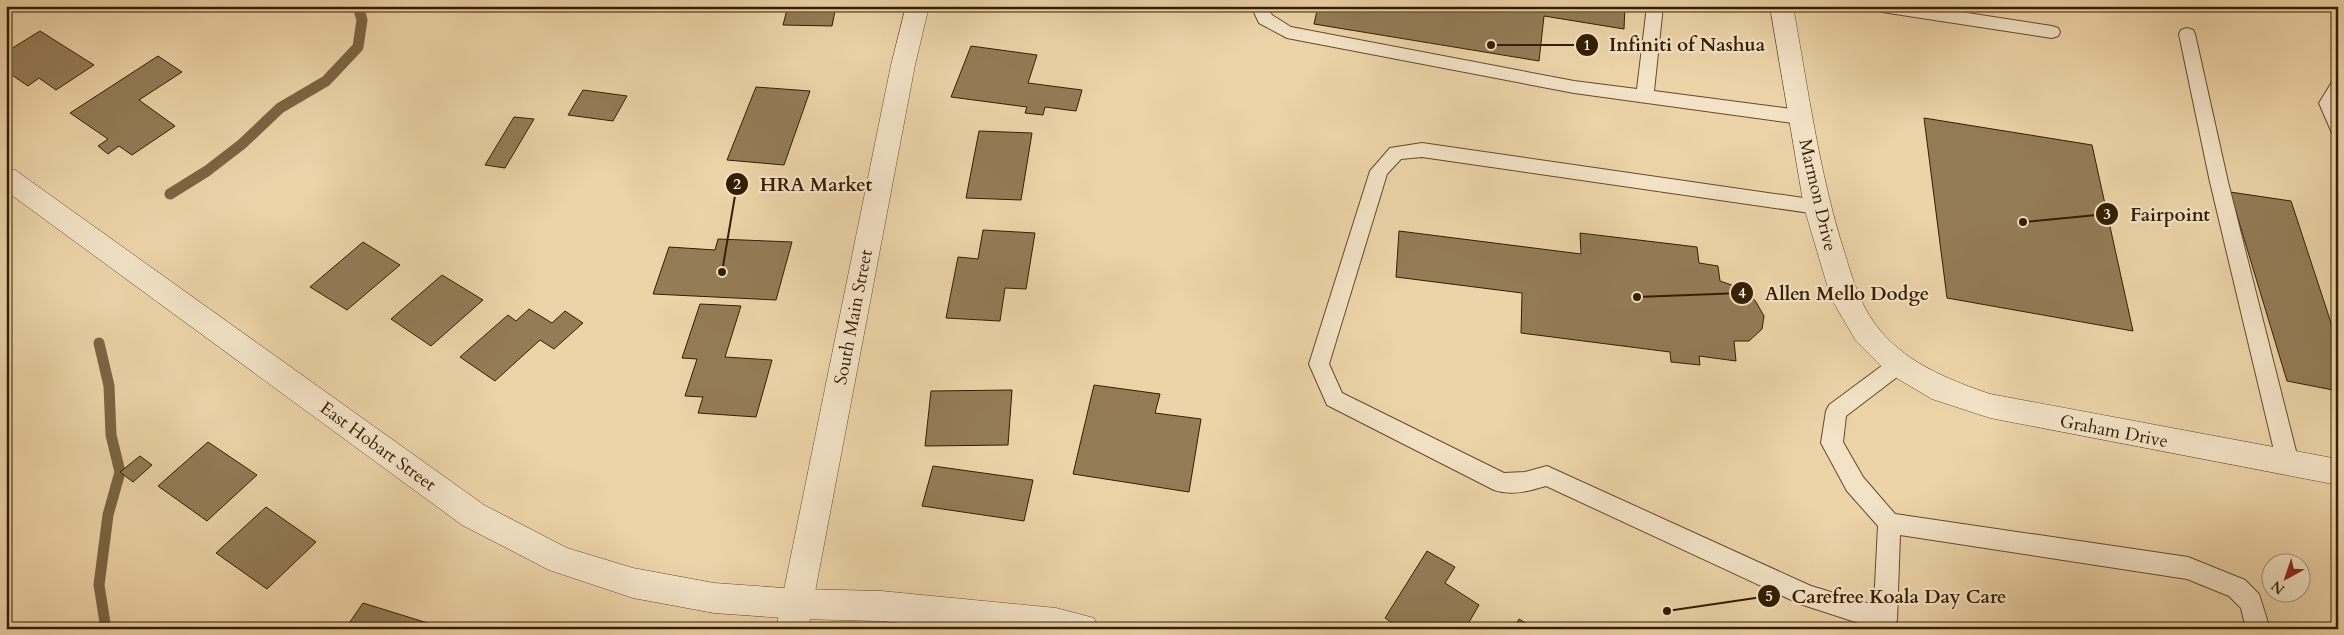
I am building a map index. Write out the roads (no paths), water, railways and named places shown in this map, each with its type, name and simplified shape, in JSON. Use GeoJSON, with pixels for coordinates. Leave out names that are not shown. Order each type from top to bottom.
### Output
{"type":"FeatureCollection","features":[{"type":"Feature","properties":{"kind":"street","name":"South Main Street"},"geometry":{"type":"LineString","coordinates":[[795,616],[901,74],[918,6]]}},
{"type":"Feature","properties":{"kind":"street","name":"Marmon Drive"},"geometry":{"type":"LineString","coordinates":[[1781,6],[1817,207],[1845,298],[1866,333],[1898,365]]}},
{"type":"Feature","properties":{"kind":"street","name":"East Hobart Street"},"geometry":{"type":"LineString","coordinates":[[6,177],[473,515],[560,560],[632,583],[714,598],[795,616],[881,606],[1056,623],[1083,629]]}},
{"type":"Feature","properties":{"kind":"street","name":"Graham Drive"},"geometry":{"type":"LineString","coordinates":[[1898,365],[1942,390],[1990,406],[2338,472]]}},
{"type":"Feature","properties":{"kind":"lane"},"geometry":{"type":"LineString","coordinates":[[1259,6],[1265,19],[1287,32],[1574,87],[1800,117]]}},
{"type":"Feature","properties":{"kind":"lane"},"geometry":{"type":"LineString","coordinates":[[1645,96],[1655,6]]}},
{"type":"Feature","properties":{"kind":"lane"},"geometry":{"type":"LineString","coordinates":[[1882,6],[2052,32]]}},
{"type":"Feature","properties":{"kind":"lane"},"geometry":{"type":"LineString","coordinates":[[2187,34],[2219,182],[2288,463]]}},
{"type":"Feature","properties":{"kind":"lane"},"geometry":{"type":"LineString","coordinates":[[2338,87],[2328,103],[2338,128]]}},
{"type":"Feature","properties":{"kind":"lane"},"geometry":{"type":"LineString","coordinates":[[1817,207],[1422,150],[1396,153],[1379,170],[1320,364],[1334,399],[1502,483],[1524,482],[1547,476],[1808,596],[1887,624],[1889,523]]}},
{"type":"Feature","properties":{"kind":"lane"},"geometry":{"type":"LineString","coordinates":[[1898,365],[1836,411],[1832,443],[1855,484],[1889,523],[2188,568],[2237,588],[2251,602],[2258,629]]}},
{"type":"Feature","properties":{"kind":"waterway"},"geometry":{"type":"LineString","coordinates":[[170,194],[207,171],[242,144],[280,108],[326,81],[358,47],[362,20],[358,6]]}},
{"type":"Feature","properties":{"kind":"waterway"},"geometry":{"type":"LineString","coordinates":[[99,343],[109,386],[111,435],[120,472],[108,515],[99,585],[106,629]]}},
{"type":"Feature","properties":{"kind":"place","name":"Infiniti of Nashua"},"geometry":{"type":"Point","coordinates":[1491,45]}},
{"type":"Feature","properties":{"kind":"place","name":"Fairpoint"},"geometry":{"type":"Point","coordinates":[2023,222]}},
{"type":"Feature","properties":{"kind":"place","name":"HRA Market"},"geometry":{"type":"Point","coordinates":[722,272]}},
{"type":"Feature","properties":{"kind":"place","name":"Allen Mello Dodge"},"geometry":{"type":"Point","coordinates":[1637,297]}},
{"type":"Feature","properties":{"kind":"place","name":"Carefree Koala Day Care"},"geometry":{"type":"Point","coordinates":[1667,611]}}]}
